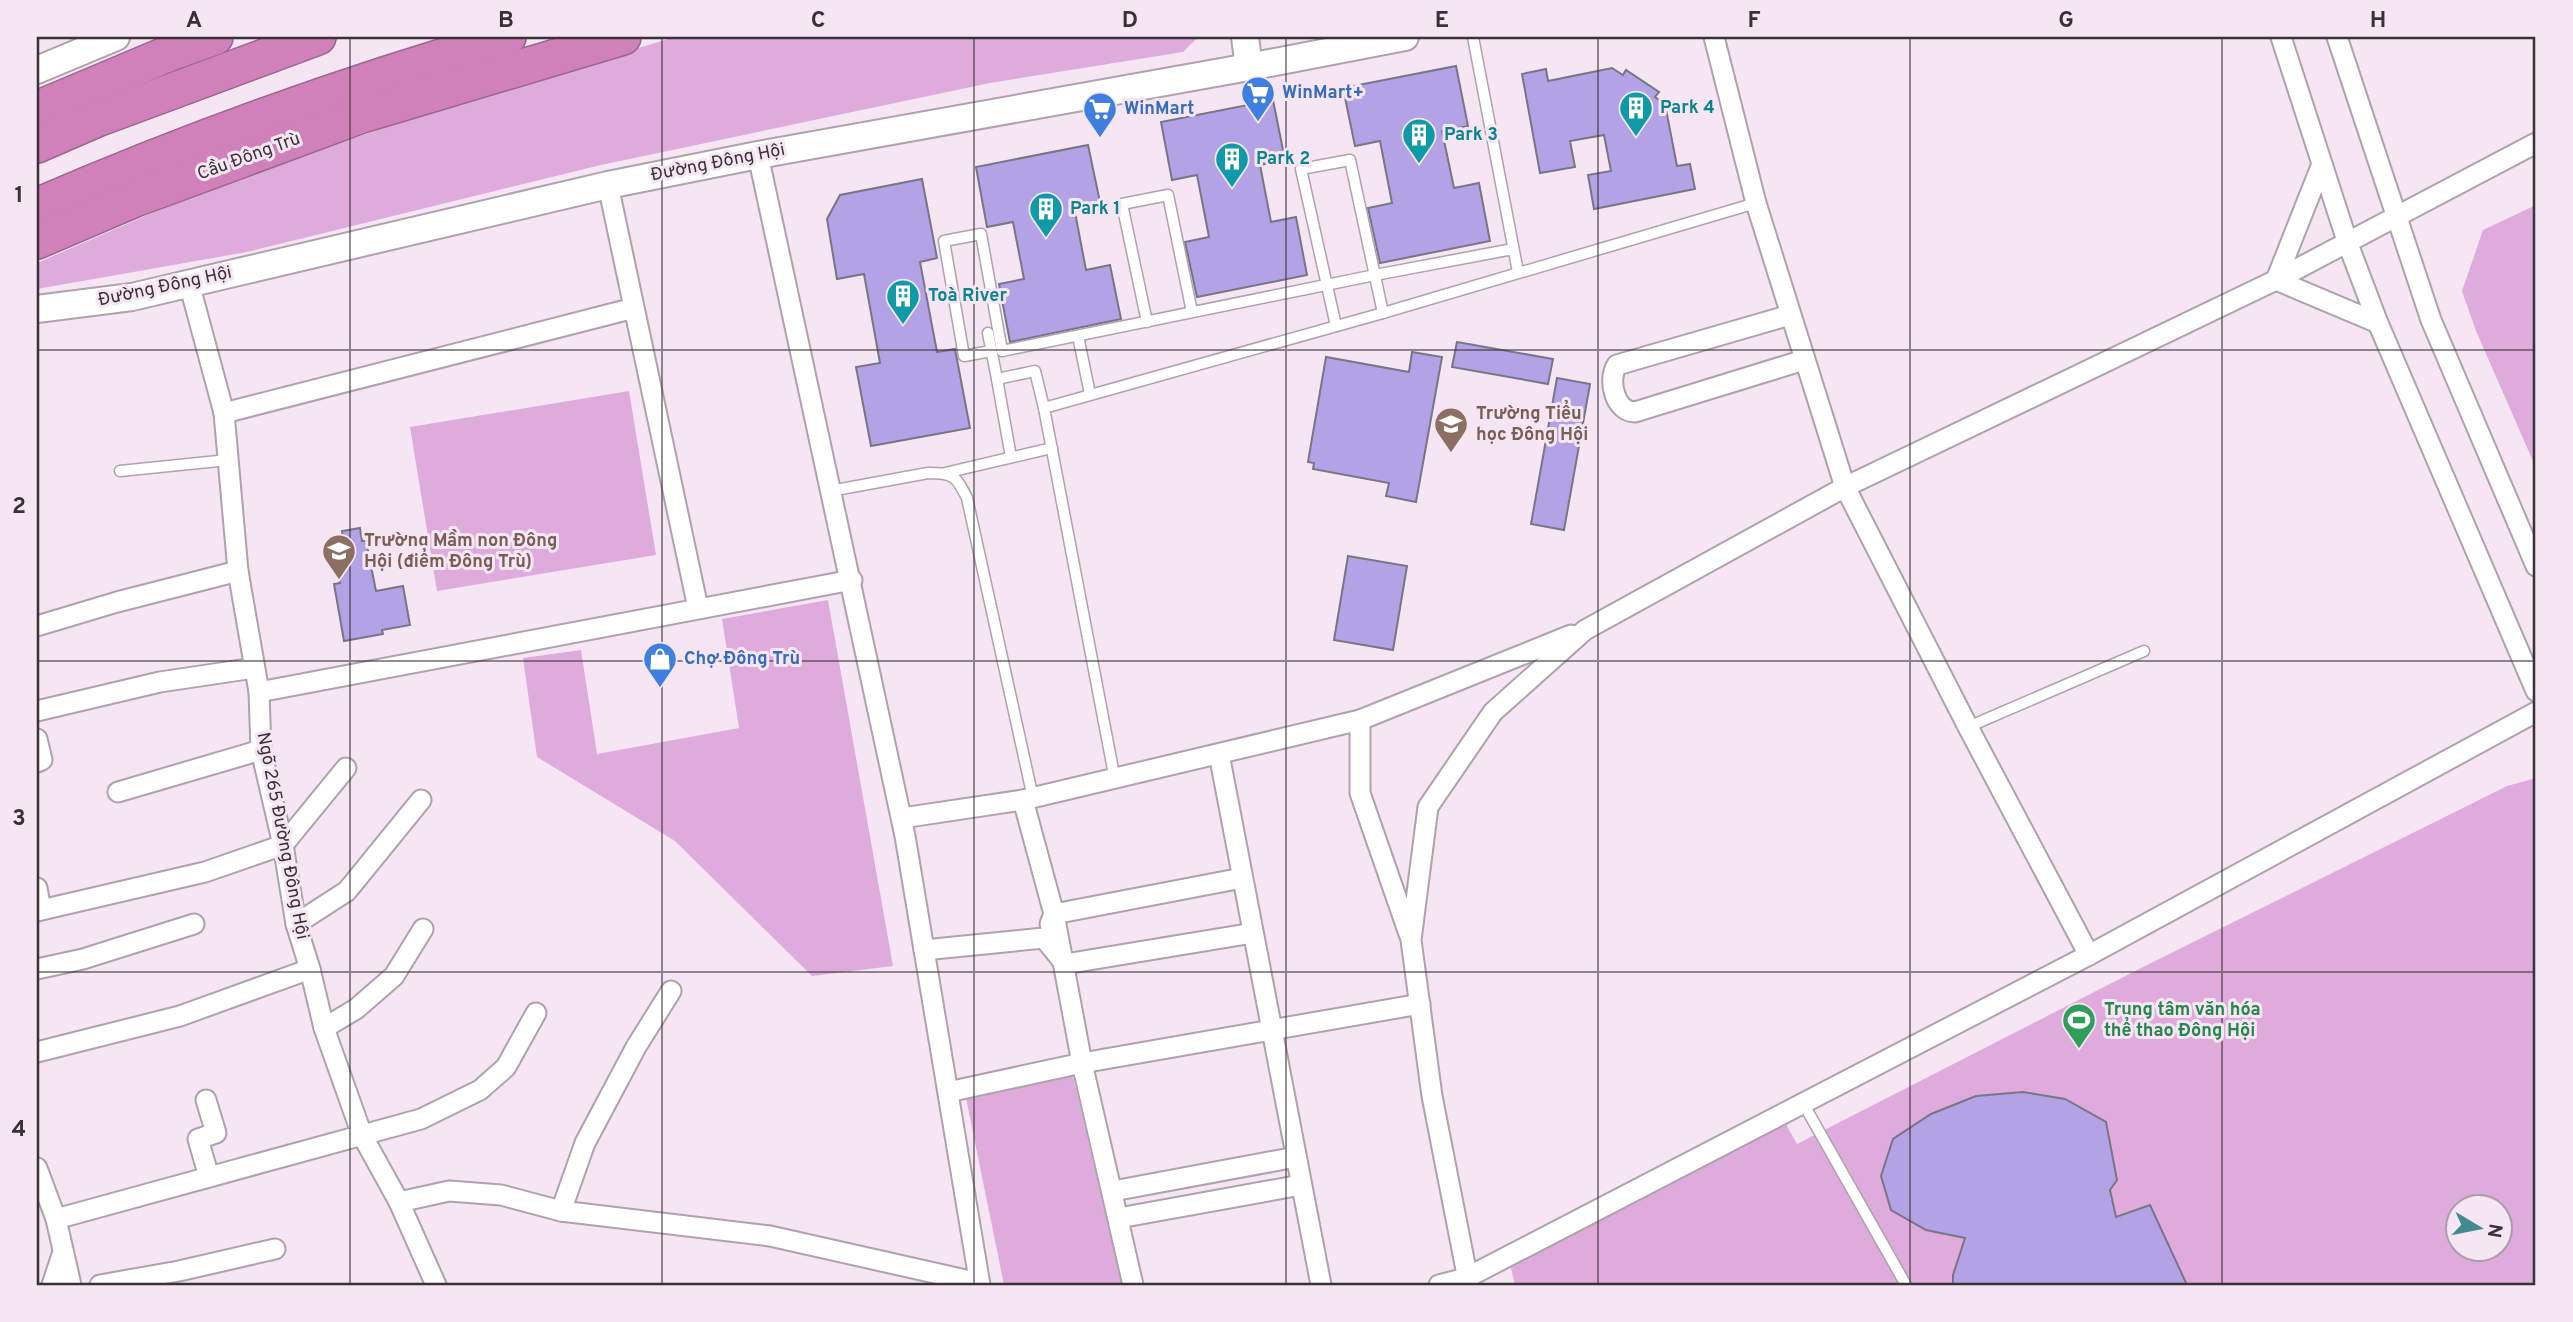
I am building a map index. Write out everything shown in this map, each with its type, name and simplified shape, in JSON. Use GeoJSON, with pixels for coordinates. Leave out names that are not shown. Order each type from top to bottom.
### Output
{"type":"FeatureCollection","features":[{"type":"Feature","properties":{"kind":"highway"},"geometry":{"type":"LineString","coordinates":[[37,109],[215,37]]}},
{"type":"Feature","properties":{"kind":"highway"},"geometry":{"type":"LineString","coordinates":[[37,145],[97,119],[318,37]]}},
{"type":"Feature","properties":{"kind":"highway"},"geometry":{"type":"LineString","coordinates":[[459,68],[509,37]]}},
{"type":"Feature","properties":{"kind":"highway"},"geometry":{"type":"LineString","coordinates":[[459,68],[623,37]]}},
{"type":"Feature","properties":{"kind":"highway","name":"Cầu Đông Trù"},"geometry":{"type":"LineString","coordinates":[[37,206],[124,168],[367,80],[459,68]]}},
{"type":"Feature","properties":{"kind":"highway","name":"Cầu Đông Trù"},"geometry":{"type":"LineString","coordinates":[[37,241],[135,199],[349,120],[459,68]]}},
{"type":"Feature","properties":{"kind":"street"},"geometry":{"type":"LineString","coordinates":[[37,70],[116,37]]}},
{"type":"Feature","properties":{"kind":"street"},"geometry":{"type":"LineString","coordinates":[[1245,37],[1250,67]]}},
{"type":"Feature","properties":{"kind":"street","name":"Đường Đông Hội"},"geometry":{"type":"LineString","coordinates":[[37,309],[132,297],[608,185],[758,155],[1405,37]]}},
{"type":"Feature","properties":{"kind":"street"},"geometry":{"type":"LineString","coordinates":[[1714,37],[1756,203],[1845,487],[2089,955]]}},
{"type":"Feature","properties":{"kind":"street"},"geometry":{"type":"LineString","coordinates":[[2280,37],[2348,244],[2378,323],[2536,691]]}},
{"type":"Feature","properties":{"kind":"street"},"geometry":{"type":"LineString","coordinates":[[2337,37],[2431,320],[2536,566]]}},
{"type":"Feature","properties":{"kind":"street"},"geometry":{"type":"LineString","coordinates":[[902,818],[1028,799],[1360,720],[1585,630],[1845,487],[2276,280],[2536,143]]}},
{"type":"Feature","properties":{"kind":"street"},"geometry":{"type":"LineString","coordinates":[[399,1202],[449,1191],[501,1195],[561,1211],[770,1236],[980,1284],[902,818],[758,155]]}},
{"type":"Feature","properties":{"kind":"street"},"geometry":{"type":"LineString","coordinates":[[2276,280],[2322,164]]}},
{"type":"Feature","properties":{"kind":"street"},"geometry":{"type":"LineString","coordinates":[[608,185],[698,608]]}},
{"type":"Feature","properties":{"kind":"street"},"geometry":{"type":"LineString","coordinates":[[2276,280],[2378,323]]}},
{"type":"Feature","properties":{"kind":"street","name":"Ngõ 265 Đường Đông Hội"},"geometry":{"type":"LineString","coordinates":[[189,284],[224,413],[238,571],[259,692],[261,750],[283,845],[296,923],[324,1028],[362,1135],[399,1202],[436,1285]]}},
{"type":"Feature","properties":{"kind":"street"},"geometry":{"type":"LineString","coordinates":[[224,413],[634,308]]}},
{"type":"Feature","properties":{"kind":"street"},"geometry":{"type":"LineString","coordinates":[[1790,315],[1617,365],[1612,372],[1612,380],[1621,408],[1626,412],[1634,412],[1804,360]]}},
{"type":"Feature","properties":{"kind":"street"},"geometry":{"type":"LineString","coordinates":[[37,625],[238,571]]}},
{"type":"Feature","properties":{"kind":"street"},"geometry":{"type":"LineString","coordinates":[[259,692],[852,580]]}},
{"type":"Feature","properties":{"kind":"street"},"geometry":{"type":"LineString","coordinates":[[1411,940],[1428,807],[1493,712],[1585,630]]}},
{"type":"Feature","properties":{"kind":"street"},"geometry":{"type":"LineString","coordinates":[[37,711],[160,682],[254,668]]}},
{"type":"Feature","properties":{"kind":"street"},"geometry":{"type":"LineString","coordinates":[[1439,1285],[1467,1281],[2089,955],[2536,712]]}},
{"type":"Feature","properties":{"kind":"street"},"geometry":{"type":"LineString","coordinates":[[1360,720],[1360,793],[1411,940],[1432,1096],[1467,1281]]}},
{"type":"Feature","properties":{"kind":"street"},"geometry":{"type":"LineString","coordinates":[[37,738],[42,760],[37,762]]}},
{"type":"Feature","properties":{"kind":"street"},"geometry":{"type":"LineString","coordinates":[[118,792],[261,750]]}},
{"type":"Feature","properties":{"kind":"street"},"geometry":{"type":"LineString","coordinates":[[1219,754],[1321,1285]]}},
{"type":"Feature","properties":{"kind":"street"},"geometry":{"type":"LineString","coordinates":[[37,888],[39,911],[205,873],[283,845],[346,768]]}},
{"type":"Feature","properties":{"kind":"street"},"geometry":{"type":"LineString","coordinates":[[1028,799],[1065,964],[1082,1063],[1133,1285]]}},
{"type":"Feature","properties":{"kind":"street"},"geometry":{"type":"LineString","coordinates":[[296,923],[347,891],[421,800]]}},
{"type":"Feature","properties":{"kind":"street"},"geometry":{"type":"LineString","coordinates":[[1054,914],[1242,878]]}},
{"type":"Feature","properties":{"kind":"street"},"geometry":{"type":"LineString","coordinates":[[1044,938],[1054,914]]}},
{"type":"Feature","properties":{"kind":"street"},"geometry":{"type":"LineString","coordinates":[[37,969],[83,959],[194,924]]}},
{"type":"Feature","properties":{"kind":"street"},"geometry":{"type":"LineString","coordinates":[[324,1028],[356,1009],[394,976],[423,929]]}},
{"type":"Feature","properties":{"kind":"street"},"geometry":{"type":"LineString","coordinates":[[1065,964],[1253,933]]}},
{"type":"Feature","properties":{"kind":"street"},"geometry":{"type":"LineString","coordinates":[[924,950],[1044,938]]}},
{"type":"Feature","properties":{"kind":"street"},"geometry":{"type":"LineString","coordinates":[[1044,938],[1065,964]]}},
{"type":"Feature","properties":{"kind":"street"},"geometry":{"type":"LineString","coordinates":[[37,1052],[180,1016],[310,970]]}},
{"type":"Feature","properties":{"kind":"street"},"geometry":{"type":"LineString","coordinates":[[561,1211],[585,1143],[636,1047],[671,991]]}},
{"type":"Feature","properties":{"kind":"street"},"geometry":{"type":"LineString","coordinates":[[948,1092],[1082,1063],[1420,1004]]}},
{"type":"Feature","properties":{"kind":"street"},"geometry":{"type":"LineString","coordinates":[[56,1219],[421,1119],[480,1090],[506,1067],[536,1013]]}},
{"type":"Feature","properties":{"kind":"street"},"geometry":{"type":"LineString","coordinates":[[206,1100],[216,1133],[198,1139],[209,1177]]}},
{"type":"Feature","properties":{"kind":"street"},"geometry":{"type":"LineString","coordinates":[[1113,1191],[1296,1157]]}},
{"type":"Feature","properties":{"kind":"street"},"geometry":{"type":"LineString","coordinates":[[37,1168],[56,1219],[71,1285]]}},
{"type":"Feature","properties":{"kind":"street"},"geometry":{"type":"LineString","coordinates":[[1119,1218],[1301,1185]]}},
{"type":"Feature","properties":{"kind":"street"},"geometry":{"type":"LineString","coordinates":[[100,1285],[179,1271],[275,1249]]}},
{"type":"Feature","properties":{"kind":"street"},"geometry":{"type":"LineString","coordinates":[[52,1285],[62,1254]]}},
{"type":"Feature","properties":{"kind":"lane"},"geometry":{"type":"LineString","coordinates":[[1473,37],[1518,272]]}},
{"type":"Feature","properties":{"kind":"lane"},"geometry":{"type":"LineString","coordinates":[[1336,326],[1301,169],[1350,160],[1383,313]]}},
{"type":"Feature","properties":{"kind":"lane"},"geometry":{"type":"LineString","coordinates":[[1147,322],[1122,204],[1168,195],[1192,312]]}},
{"type":"Feature","properties":{"kind":"lane"},"geometry":{"type":"LineString","coordinates":[[1044,408],[1383,313],[1756,203]]}},
{"type":"Feature","properties":{"kind":"lane"},"geometry":{"type":"LineString","coordinates":[[991,351],[964,356],[944,241],[981,234],[1002,351],[1513,249]]}},
{"type":"Feature","properties":{"kind":"lane"},"geometry":{"type":"LineString","coordinates":[[988,333],[1011,457]]}},
{"type":"Feature","properties":{"kind":"lane"},"geometry":{"type":"LineString","coordinates":[[1078,336],[1090,394]]}},
{"type":"Feature","properties":{"kind":"lane"},"geometry":{"type":"LineString","coordinates":[[997,379],[1035,371],[1115,780]]}},
{"type":"Feature","properties":{"kind":"lane"},"geometry":{"type":"LineString","coordinates":[[830,491],[904,476],[945,473],[1052,448]]}},
{"type":"Feature","properties":{"kind":"lane"},"geometry":{"type":"LineString","coordinates":[[120,471],[228,460]]}},
{"type":"Feature","properties":{"kind":"lane"},"geometry":{"type":"LineString","coordinates":[[945,473],[957,478],[968,498],[1028,799]]}},
{"type":"Feature","properties":{"kind":"lane"},"geometry":{"type":"LineString","coordinates":[[1968,727],[2144,651]]}},
{"type":"Feature","properties":{"kind":"lane"},"geometry":{"type":"LineString","coordinates":[[1803,1103],[1906,1285]]}},
{"type":"Feature","properties":{"kind":"shaded area"},"geometry":{"type":"Polygon","coordinates":[[[675,37],[1198,37],[1183,52],[990,83],[601,165],[247,252],[37,289],[37,263],[221,183],[488,93],[675,37]]]}},
{"type":"Feature","properties":{"kind":"shaded area"},"geometry":{"type":"Polygon","coordinates":[[[2536,205],[2536,468],[2476,331],[2462,291],[2483,230],[2536,205]]]}},
{"type":"Feature","properties":{"kind":"shaded area"},"geometry":{"type":"Polygon","coordinates":[[[629,391],[656,555],[437,591],[410,427],[629,391]]]}},
{"type":"Feature","properties":{"kind":"shaded area"},"geometry":{"type":"Polygon","coordinates":[[[828,600],[893,966],[812,976],[675,841],[537,757],[523,658],[581,650],[597,754],[739,728],[722,619],[828,600]]]}},
{"type":"Feature","properties":{"kind":"shaded area"},"geometry":{"type":"Polygon","coordinates":[[[2536,778],[2536,1285],[1515,1285],[1508,1256],[1781,1115],[1797,1144],[2141,968],[2507,786],[2536,778]]]}},
{"type":"Feature","properties":{"kind":"shaded area"},"geometry":{"type":"Polygon","coordinates":[[[1073,1076],[1122,1285],[1004,1285],[966,1098],[1073,1076]]]}},
{"type":"Feature","properties":{"kind":"building","name":"Park 3"},"geometry":{"type":"Polygon","coordinates":[[[1456,66],[1468,126],[1442,131],[1454,188],[1479,183],[1490,241],[1380,263],[1368,208],[1392,203],[1380,141],[1355,146],[1343,88],[1456,66]]]}},
{"type":"Feature","properties":{"kind":"building","name":"Park 4"},"geometry":{"type":"Polygon","coordinates":[[[1612,68],[1623,75],[1626,70],[1659,92],[1655,97],[1665,104],[1677,166],[1690,164],[1695,189],[1594,209],[1588,175],[1611,171],[1604,135],[1570,141],[1575,167],[1540,173],[1522,74],[1546,69],[1548,81],[1612,68]]]}},
{"type":"Feature","properties":{"kind":"building","name":"Park 2"},"geometry":{"type":"Polygon","coordinates":[[[1273,100],[1285,160],[1260,165],[1271,222],[1296,217],[1307,275],[1197,297],[1185,242],[1209,237],[1197,175],[1172,180],[1161,122],[1273,100]]]}},
{"type":"Feature","properties":{"kind":"building","name":"Park 1"},"geometry":{"type":"Polygon","coordinates":[[[1088,145],[1100,202],[1074,207],[1086,270],[1110,265],[1121,319],[1010,342],[999,284],[1024,279],[1013,222],[987,227],[976,167],[1088,145]]]}},
{"type":"Feature","properties":{"kind":"building","name":"Toà River"},"geometry":{"type":"Polygon","coordinates":[[[922,179],[937,258],[920,262],[937,352],[955,349],[970,428],[871,446],[856,367],[880,363],[864,274],[837,279],[827,219],[840,195],[922,179]]]}},
{"type":"Feature","properties":{"kind":"building"},"geometry":{"type":"Polygon","coordinates":[[[1457,342],[1553,359],[1548,384],[1452,367],[1457,342]]]}},
{"type":"Feature","properties":{"kind":"building"},"geometry":{"type":"Polygon","coordinates":[[[1412,352],[1442,357],[1416,502],[1386,496],[1389,483],[1313,469],[1314,463],[1308,462],[1326,357],[1409,372],[1412,352]]]}},
{"type":"Feature","properties":{"kind":"building"},"geometry":{"type":"Polygon","coordinates":[[[1557,378],[1590,384],[1564,530],[1531,524],[1557,378]]]}},
{"type":"Feature","properties":{"kind":"building"},"geometry":{"type":"Polygon","coordinates":[[[360,528],[362,541],[366,541],[376,591],[403,586],[410,625],[382,630],[383,634],[344,641],[334,584],[340,583],[334,548],[344,546],[342,531],[360,528]]]}},
{"type":"Feature","properties":{"kind":"building"},"geometry":{"type":"Polygon","coordinates":[[[1348,556],[1407,566],[1393,650],[1334,640],[1348,556]]]}},
{"type":"Feature","properties":{"kind":"building"},"geometry":{"type":"Polygon","coordinates":[[[2023,1092],[2065,1099],[2106,1122],[2117,1180],[2110,1190],[2116,1217],[2150,1205],[2187,1285],[1953,1285],[1953,1275],[1965,1238],[1926,1230],[1891,1210],[1881,1176],[1893,1139],[1931,1114],[1976,1096],[2023,1092]]]}},
{"type":"Feature","properties":{"kind":"place","name":"WinMart+"},"geometry":{"type":"Point","coordinates":[1258,123]}},
{"type":"Feature","properties":{"kind":"place","name":"Park 4"},"geometry":{"type":"Point","coordinates":[1636,138]}},
{"type":"Feature","properties":{"kind":"place","name":"WinMart"},"geometry":{"type":"Point","coordinates":[1100,139]}},
{"type":"Feature","properties":{"kind":"place","name":"Park 3"},"geometry":{"type":"Point","coordinates":[1419,165]}},
{"type":"Feature","properties":{"kind":"place","name":"Park 2"},"geometry":{"type":"Point","coordinates":[1232,189]}},
{"type":"Feature","properties":{"kind":"place","name":"Park 1"},"geometry":{"type":"Point","coordinates":[1046,239]}},
{"type":"Feature","properties":{"kind":"place","name":"Toà River"},"geometry":{"type":"Point","coordinates":[903,326]}},
{"type":"Feature","properties":{"kind":"place","name":"Trường Tiểu học Đông Hội"},"geometry":{"type":"Point","coordinates":[1451,454]}},
{"type":"Feature","properties":{"kind":"place","name":"Trường Mầm non Đông Hội (điểm Đông Trù)"},"geometry":{"type":"Point","coordinates":[339,581]}},
{"type":"Feature","properties":{"kind":"place","name":"Chợ Đông Trù"},"geometry":{"type":"Point","coordinates":[660,689]}},
{"type":"Feature","properties":{"kind":"place","name":"Trung tâm văn hóa thể thao Đông Hội"},"geometry":{"type":"Point","coordinates":[2079,1050]}}]}
